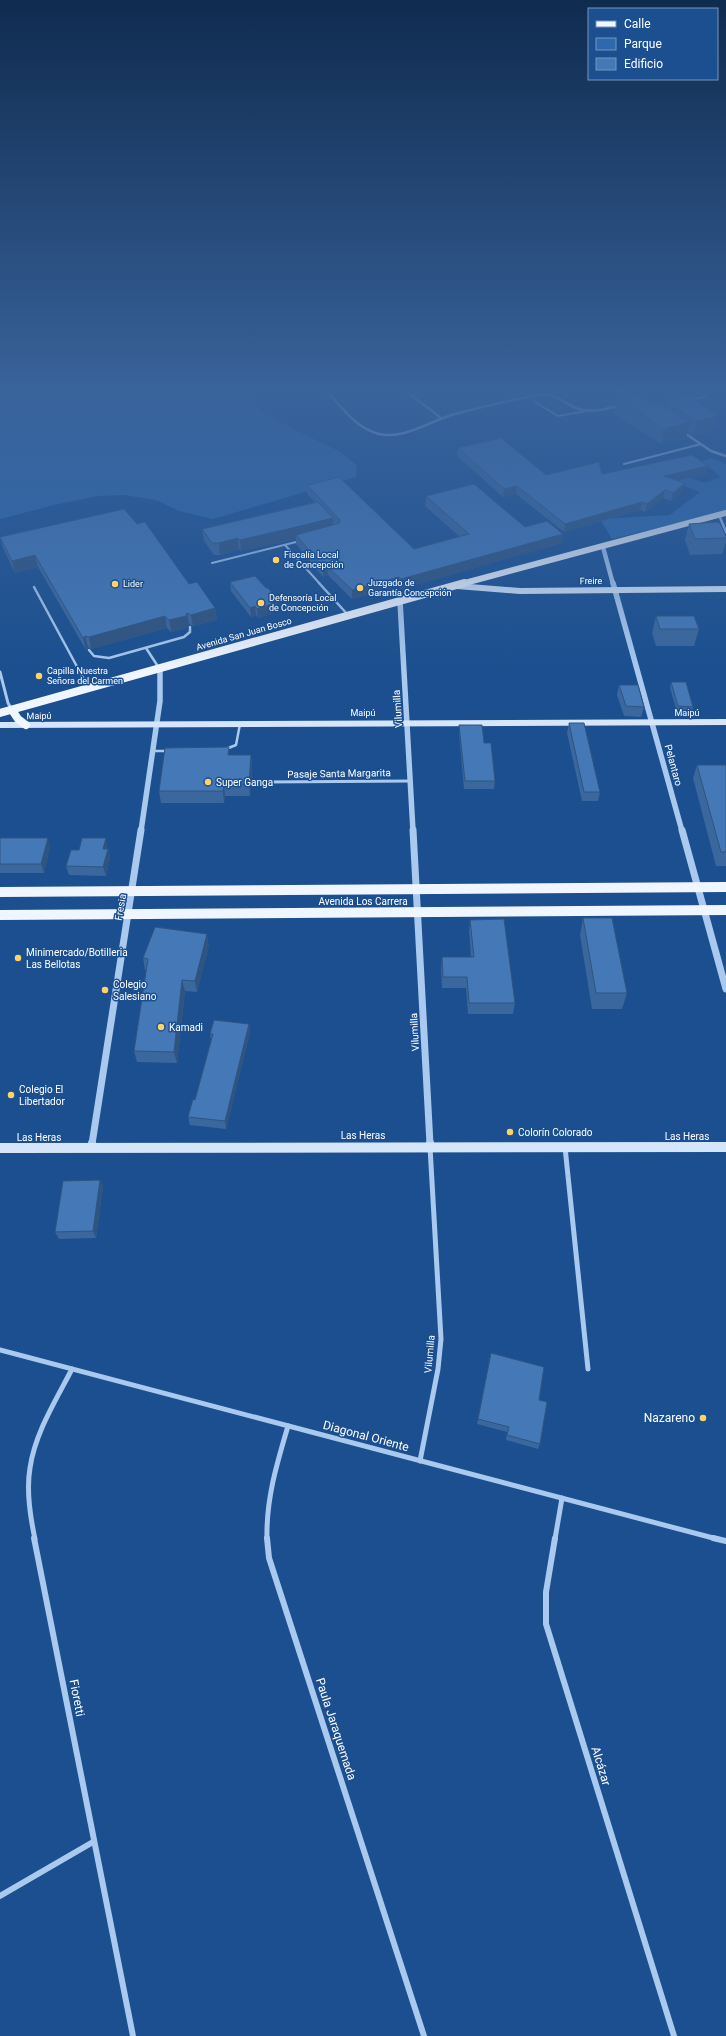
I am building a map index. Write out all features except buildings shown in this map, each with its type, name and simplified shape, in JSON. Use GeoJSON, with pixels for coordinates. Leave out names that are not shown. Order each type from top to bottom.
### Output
{"type":"FeatureCollection","features":[{"type":"Feature","properties":{"kind":"main road","name":"Avenida San Juan Bosco"},"geometry":{"type":"LineString","coordinates":[[0,713],[349,615],[726,513]]}},
{"type":"Feature","properties":{"kind":"main road","name":"Freire"},"geometry":{"type":"LineString","coordinates":[[457,586],[520,591],[726,589]]}},
{"type":"Feature","properties":{"kind":"main road"},"geometry":{"type":"LineString","coordinates":[[12,710],[18,719],[26,725]]}},
{"type":"Feature","properties":{"kind":"main road","name":"Maipú"},"geometry":{"type":"LineString","coordinates":[[0,725],[157,723],[726,722]]}},
{"type":"Feature","properties":{"kind":"main road","name":"Avenida Los Carrera"},"geometry":{"type":"LineString","coordinates":[[0,892],[726,887]]}},
{"type":"Feature","properties":{"kind":"main road","name":"Avenida Los Carrera"},"geometry":{"type":"LineString","coordinates":[[0,915],[726,910]]}},
{"type":"Feature","properties":{"kind":"main road","name":"Las Heras"},"geometry":{"type":"LineString","coordinates":[[0,1148],[430,1146],[726,1147]]}},
{"type":"Feature","properties":{"kind":"street"},"geometry":{"type":"LineString","coordinates":[[719,515],[726,532]]}},
{"type":"Feature","properties":{"kind":"street","name":"Pelantaro"},"geometry":{"type":"LineString","coordinates":[[603,547],[726,989]]}},
{"type":"Feature","properties":{"kind":"street","name":"Vilumilla"},"geometry":{"type":"LineString","coordinates":[[400,601],[408,722],[441,1339],[438,1369],[420,1461]]}},
{"type":"Feature","properties":{"kind":"street","name":"Fresia"},"geometry":{"type":"LineString","coordinates":[[91,1148],[129,913],[153,751],[162,678],[160,669]]}},
{"type":"Feature","properties":{"kind":"street"},"geometry":{"type":"LineString","coordinates":[[0,672],[8,703],[12,710]]}},
{"type":"Feature","properties":{"kind":"street","name":"Pasaje Santa Margarita"},"geometry":{"type":"LineString","coordinates":[[266,782],[411,781]]}},
{"type":"Feature","properties":{"kind":"street"},"geometry":{"type":"LineString","coordinates":[[565,1146],[588,1369]]}},
{"type":"Feature","properties":{"kind":"street","name":"Diagonal Oriente"},"geometry":{"type":"LineString","coordinates":[[0,1350],[726,1541]]}},
{"type":"Feature","properties":{"kind":"street","name":"Fioretti"},"geometry":{"type":"LineString","coordinates":[[72,1369],[36,1447],[31,1462],[29,1483],[32,1525],[94,1842],[134,2036]]}},
{"type":"Feature","properties":{"kind":"street","name":"Paula Jaraquemada"},"geometry":{"type":"LineString","coordinates":[[288,1426],[267,1499],[266,1540],[269,1558],[424,2036]]}},
{"type":"Feature","properties":{"kind":"street","name":"Alcázar"},"geometry":{"type":"LineString","coordinates":[[562,1498],[546,1592],[546,1624],[674,2036]]}},
{"type":"Feature","properties":{"kind":"street"},"geometry":{"type":"LineString","coordinates":[[0,1896],[94,1842]]}},
{"type":"Feature","properties":{"kind":"lane"},"geometry":{"type":"LineString","coordinates":[[212,563],[300,541]]}},
{"type":"Feature","properties":{"kind":"lane"},"geometry":{"type":"LineString","coordinates":[[285,544],[349,615]]}},
{"type":"Feature","properties":{"kind":"lane"},"geometry":{"type":"LineString","coordinates":[[34,588],[89,688]]}},
{"type":"Feature","properties":{"kind":"lane"},"geometry":{"type":"LineString","coordinates":[[89,650],[94,656],[105,658],[184,637],[190,632],[190,627]]}},
{"type":"Feature","properties":{"kind":"lane"},"geometry":{"type":"LineString","coordinates":[[146,648],[160,669]]}},
{"type":"Feature","properties":{"kind":"lane"},"geometry":{"type":"LineString","coordinates":[[220,749],[228,749],[236,745],[240,723]]}},
{"type":"Feature","properties":{"kind":"lane"},"geometry":{"type":"LineString","coordinates":[[153,751],[175,750]]}},
{"type":"Feature","properties":{"kind":"green space"},"geometry":{"type":"Polygon","coordinates":[[[0,482],[339,482],[213,519],[179,511],[156,500],[124,495],[98,496],[54,505],[0,519],[0,482]]]}},
{"type":"Feature","properties":{"kind":"green space"},"geometry":{"type":"Polygon","coordinates":[[[674,482],[726,482],[726,511],[612,539],[600,519],[670,515],[700,492],[674,482]]]}},
{"type":"Feature","properties":{"kind":"place","name":"Fiscalía Local de Concepción"},"geometry":{"type":"Point","coordinates":[276,560]}},
{"type":"Feature","properties":{"kind":"place","name":"Lider"},"geometry":{"type":"Point","coordinates":[115,584]}},
{"type":"Feature","properties":{"kind":"place","name":"Juzgado de Garantía Concepción"},"geometry":{"type":"Point","coordinates":[360,588]}},
{"type":"Feature","properties":{"kind":"place","name":"Defensoría Local de Concepción"},"geometry":{"type":"Point","coordinates":[261,603]}},
{"type":"Feature","properties":{"kind":"place","name":"Capilla Nuestra Señora del Carmen"},"geometry":{"type":"Point","coordinates":[39,676]}},
{"type":"Feature","properties":{"kind":"place","name":"Super Ganga"},"geometry":{"type":"Point","coordinates":[208,782]}},
{"type":"Feature","properties":{"kind":"place","name":"Minimercado/Botilleria Las Bellotas"},"geometry":{"type":"Point","coordinates":[18,958]}},
{"type":"Feature","properties":{"kind":"place","name":"Colegio Salesiano"},"geometry":{"type":"Point","coordinates":[105,990]}},
{"type":"Feature","properties":{"kind":"place","name":"Kamadi"},"geometry":{"type":"Point","coordinates":[161,1027]}},
{"type":"Feature","properties":{"kind":"place","name":"Colegio El Libertador"},"geometry":{"type":"Point","coordinates":[11,1095]}},
{"type":"Feature","properties":{"kind":"place","name":"Colorín Colorado"},"geometry":{"type":"Point","coordinates":[510,1132]}},
{"type":"Feature","properties":{"kind":"place","name":"Nazareno"},"geometry":{"type":"Point","coordinates":[703,1418]}}]}
